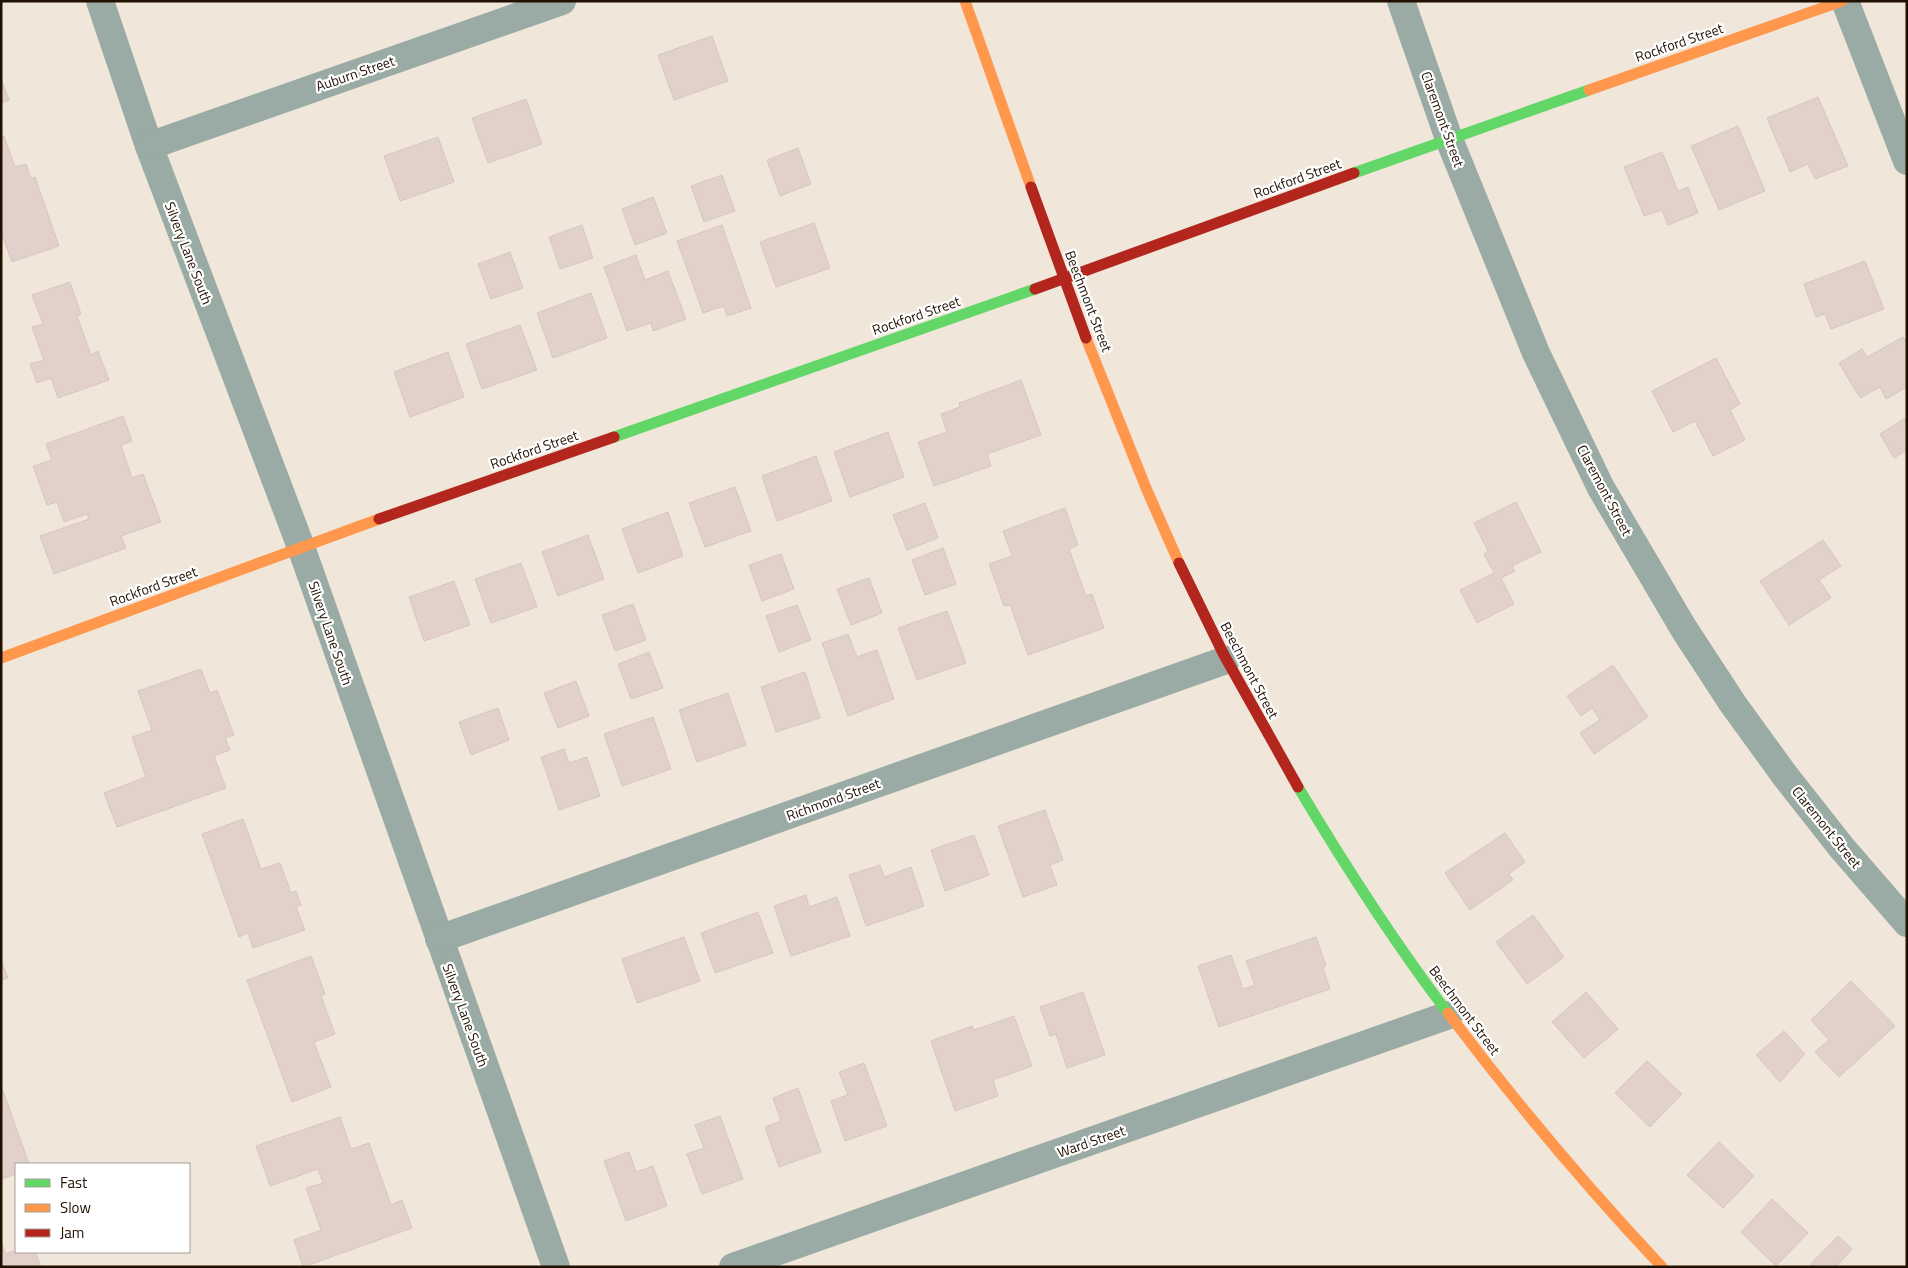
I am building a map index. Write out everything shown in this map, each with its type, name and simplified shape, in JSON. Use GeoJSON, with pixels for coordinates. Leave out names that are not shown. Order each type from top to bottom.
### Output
{"type":"FeatureCollection","features":[{"type":"Feature","properties":{"kind":"street","name":"Silvery Lane South"},"geometry":{"type":"LineString","coordinates":[[100,1],[149,146],[301,547],[556,1267]]}},
{"type":"Feature","properties":{"kind":"street","name":"Auburn Street"},"geometry":{"type":"LineString","coordinates":[[149,146],[562,1]]}},
{"type":"Feature","properties":{"kind":"street","name":"Beechmont Street"},"geometry":{"type":"LineString","coordinates":[[965,1],[1064,279],[1138,470],[1177,560],[1226,660],[1333,846],[1387,928],[1449,1015],[1503,1085],[1573,1169],[1662,1267]]}},
{"type":"Feature","properties":{"kind":"street","name":"Claremont Street"},"geometry":{"type":"LineString","coordinates":[[1401,1],[1449,139],[1536,353],[1601,488],[1669,604],[1733,704],[1786,777],[1842,848],[1907,923]]}},
{"type":"Feature","properties":{"kind":"street","name":"Rockford Street"},"geometry":{"type":"LineString","coordinates":[[1,658],[301,547],[1064,279],[1449,139],[1844,1]]}},
{"type":"Feature","properties":{"kind":"street"},"geometry":{"type":"LineString","coordinates":[[1844,1],[1907,161]]}},
{"type":"Feature","properties":{"kind":"street","name":"Richmond Street"},"geometry":{"type":"LineString","coordinates":[[439,939],[1226,660]]}},
{"type":"Feature","properties":{"kind":"street","name":"Ward Street"},"geometry":{"type":"LineString","coordinates":[[733,1267],[1449,1015]]}},
{"type":"Feature","properties":{"kind":"building"},"geometry":{"type":"Polygon","coordinates":[[[712,36],[728,81],[674,100],[658,55],[712,36]]]}},
{"type":"Feature","properties":{"kind":"building"},"geometry":{"type":"Polygon","coordinates":[[[1,79],[9,100],[1,103],[1,79]]]}},
{"type":"Feature","properties":{"kind":"building"},"geometry":{"type":"Polygon","coordinates":[[[1818,97],[1848,166],[1815,179],[1808,164],[1790,172],[1767,118],[1818,97]]]}},
{"type":"Feature","properties":{"kind":"building"},"geometry":{"type":"Polygon","coordinates":[[[526,99],[542,144],[488,163],[472,118],[526,99]]]}},
{"type":"Feature","properties":{"kind":"building"},"geometry":{"type":"Polygon","coordinates":[[[1738,126],[1765,191],[1719,210],[1691,146],[1738,126]]]}},
{"type":"Feature","properties":{"kind":"building"},"geometry":{"type":"Polygon","coordinates":[[[1,136],[4,136],[15,167],[26,164],[31,179],[35,177],[59,246],[12,262],[1,232],[1,136]]]}},
{"type":"Feature","properties":{"kind":"building"},"geometry":{"type":"Polygon","coordinates":[[[438,137],[454,182],[400,201],[384,156],[438,137]]]}},
{"type":"Feature","properties":{"kind":"building"},"geometry":{"type":"Polygon","coordinates":[[[798,148],[811,184],[780,196],[767,160],[798,148]]]}},
{"type":"Feature","properties":{"kind":"building"},"geometry":{"type":"Polygon","coordinates":[[[1662,152],[1678,191],[1688,187],[1698,213],[1668,225],[1662,210],[1644,216],[1624,167],[1662,152]]]}},
{"type":"Feature","properties":{"kind":"building"},"geometry":{"type":"Polygon","coordinates":[[[722,175],[735,211],[704,222],[691,186],[722,175]]]}},
{"type":"Feature","properties":{"kind":"building"},"geometry":{"type":"Polygon","coordinates":[[[653,197],[667,233],[635,245],[622,209],[653,197]]]}},
{"type":"Feature","properties":{"kind":"building"},"geometry":{"type":"Polygon","coordinates":[[[814,223],[830,268],[776,287],[760,242],[814,223]]]}},
{"type":"Feature","properties":{"kind":"building"},"geometry":{"type":"Polygon","coordinates":[[[582,225],[593,258],[560,269],[549,237],[582,225]]]}},
{"type":"Feature","properties":{"kind":"building"},"geometry":{"type":"Polygon","coordinates":[[[722,225],[751,308],[727,316],[724,306],[703,313],[677,241],[722,225]]]}},
{"type":"Feature","properties":{"kind":"building"},"geometry":{"type":"Polygon","coordinates":[[[510,252],[523,288],[491,299],[478,264],[510,252]]]}},
{"type":"Feature","properties":{"kind":"building"},"geometry":{"type":"Polygon","coordinates":[[[636,255],[645,280],[668,271],[686,319],[653,331],[651,323],[627,331],[604,267],[636,255]]]}},
{"type":"Feature","properties":{"kind":"building"},"geometry":{"type":"Polygon","coordinates":[[[1865,261],[1884,309],[1831,329],[1825,314],[1816,317],[1804,284],[1865,261]]]}},
{"type":"Feature","properties":{"kind":"building"},"geometry":{"type":"Polygon","coordinates":[[[70,282],[81,314],[77,316],[91,355],[98,351],[109,380],[58,398],[51,378],[37,383],[30,364],[44,360],[32,327],[43,324],[32,295],[70,282]]]}},
{"type":"Feature","properties":{"kind":"building"},"geometry":{"type":"Polygon","coordinates":[[[591,293],[607,338],[553,358],[537,313],[591,293]]]}},
{"type":"Feature","properties":{"kind":"building"},"geometry":{"type":"Polygon","coordinates":[[[520,325],[537,370],[482,389],[466,344],[520,325]]]}},
{"type":"Feature","properties":{"kind":"building"},"geometry":{"type":"Polygon","coordinates":[[[1903,337],[1907,343],[1907,387],[1886,399],[1880,387],[1860,398],[1839,363],[1862,349],[1867,357],[1903,337]]]}},
{"type":"Feature","properties":{"kind":"building"},"geometry":{"type":"Polygon","coordinates":[[[448,352],[464,397],[410,417],[394,372],[448,352]]]}},
{"type":"Feature","properties":{"kind":"building"},"geometry":{"type":"Polygon","coordinates":[[[1716,358],[1740,404],[1730,410],[1745,440],[1713,456],[1695,421],[1673,432],[1652,391],[1716,358]]]}},
{"type":"Feature","properties":{"kind":"building"},"geometry":{"type":"Polygon","coordinates":[[[1021,380],[1041,435],[987,454],[991,466],[934,486],[918,442],[947,432],[941,414],[960,407],[959,403],[1021,380]]]}},
{"type":"Feature","properties":{"kind":"building"},"geometry":{"type":"Polygon","coordinates":[[[123,416],[132,441],[121,445],[132,478],[143,474],[161,522],[121,536],[126,548],[54,574],[40,536],[89,519],[87,514],[64,522],[57,502],[47,505],[33,466],[52,460],[46,444],[123,416]]]}},
{"type":"Feature","properties":{"kind":"building"},"geometry":{"type":"Polygon","coordinates":[[[1907,417],[1907,450],[1894,458],[1880,434],[1907,417]]]}},
{"type":"Feature","properties":{"kind":"building"},"geometry":{"type":"Polygon","coordinates":[[[888,432],[904,477],[850,497],[834,452],[888,432]]]}},
{"type":"Feature","properties":{"kind":"building"},"geometry":{"type":"Polygon","coordinates":[[[816,456],[832,501],[777,521],[762,476],[816,456]]]}},
{"type":"Feature","properties":{"kind":"building"},"geometry":{"type":"Polygon","coordinates":[[[735,487],[751,531],[705,547],[689,503],[735,487]]]}},
{"type":"Feature","properties":{"kind":"building"},"geometry":{"type":"Polygon","coordinates":[[[1516,502],[1541,552],[1512,566],[1515,571],[1501,578],[1514,604],[1477,623],[1460,590],[1494,573],[1484,554],[1488,551],[1474,523],[1516,502]]]}},
{"type":"Feature","properties":{"kind":"building"},"geometry":{"type":"Polygon","coordinates":[[[925,503],[938,538],[907,550],[893,515],[925,503]]]}},
{"type":"Feature","properties":{"kind":"building"},"geometry":{"type":"Polygon","coordinates":[[[1065,508],[1078,545],[1069,549],[1086,596],[1092,594],[1104,628],[1028,655],[1010,605],[1004,606],[989,564],[1012,556],[1003,531],[1065,508]]]}},
{"type":"Feature","properties":{"kind":"building"},"geometry":{"type":"Polygon","coordinates":[[[668,512],[683,556],[638,573],[622,529],[668,512]]]}},
{"type":"Feature","properties":{"kind":"building"},"geometry":{"type":"Polygon","coordinates":[[[588,535],[604,579],[558,596],[542,552],[588,535]]]}},
{"type":"Feature","properties":{"kind":"building"},"geometry":{"type":"Polygon","coordinates":[[[1823,540],[1841,566],[1819,580],[1831,598],[1789,625],[1760,581],[1823,540]]]}},
{"type":"Feature","properties":{"kind":"building"},"geometry":{"type":"Polygon","coordinates":[[[943,548],[956,584],[925,595],[912,560],[943,548]]]}},
{"type":"Feature","properties":{"kind":"building"},"geometry":{"type":"Polygon","coordinates":[[[781,554],[794,589],[762,601],[749,565],[781,554]]]}},
{"type":"Feature","properties":{"kind":"building"},"geometry":{"type":"Polygon","coordinates":[[[521,563],[537,607],[491,623],[475,579],[521,563]]]}},
{"type":"Feature","properties":{"kind":"building"},"geometry":{"type":"Polygon","coordinates":[[[869,578],[882,613],[851,625],[837,589],[869,578]]]}},
{"type":"Feature","properties":{"kind":"building"},"geometry":{"type":"Polygon","coordinates":[[[454,581],[470,625],[424,641],[409,597],[454,581]]]}},
{"type":"Feature","properties":{"kind":"building"},"geometry":{"type":"Polygon","coordinates":[[[633,604],[646,640],[615,651],[602,615],[633,604]]]}},
{"type":"Feature","properties":{"kind":"building"},"geometry":{"type":"Polygon","coordinates":[[[797,605],[811,640],[779,652],[766,616],[797,605]]]}},
{"type":"Feature","properties":{"kind":"building"},"geometry":{"type":"Polygon","coordinates":[[[947,611],[966,663],[917,680],[898,628],[947,611]]]}},
{"type":"Feature","properties":{"kind":"building"},"geometry":{"type":"Polygon","coordinates":[[[848,634],[857,657],[877,650],[894,699],[848,716],[822,643],[848,634]]]}},
{"type":"Feature","properties":{"kind":"building"},"geometry":{"type":"Polygon","coordinates":[[[649,652],[663,688],[631,699],[618,664],[649,652]]]}},
{"type":"Feature","properties":{"kind":"building"},"geometry":{"type":"Polygon","coordinates":[[[1613,665],[1648,717],[1594,754],[1580,733],[1600,720],[1592,708],[1581,716],[1567,696],[1613,665]]]}},
{"type":"Feature","properties":{"kind":"building"},"geometry":{"type":"Polygon","coordinates":[[[201,669],[210,693],[217,690],[234,735],[225,738],[230,750],[214,756],[226,788],[117,827],[104,793],[146,777],[132,737],[152,730],[138,691],[201,669]]]}},
{"type":"Feature","properties":{"kind":"building"},"geometry":{"type":"Polygon","coordinates":[[[805,672],[820,718],[776,732],[761,687],[805,672]]]}},
{"type":"Feature","properties":{"kind":"building"},"geometry":{"type":"Polygon","coordinates":[[[576,681],[589,716],[558,728],[544,693],[576,681]]]}},
{"type":"Feature","properties":{"kind":"building"},"geometry":{"type":"Polygon","coordinates":[[[728,693],[746,745],[697,762],[679,710],[728,693]]]}},
{"type":"Feature","properties":{"kind":"building"},"geometry":{"type":"Polygon","coordinates":[[[498,708],[509,740],[471,755],[459,722],[498,708]]]}},
{"type":"Feature","properties":{"kind":"building"},"geometry":{"type":"Polygon","coordinates":[[[653,717],[671,769],[622,786],[604,734],[653,717]]]}},
{"type":"Feature","properties":{"kind":"building"},"geometry":{"type":"Polygon","coordinates":[[[564,749],[569,763],[587,757],[600,796],[559,810],[541,757],[564,749]]]}},
{"type":"Feature","properties":{"kind":"building"},"geometry":{"type":"Polygon","coordinates":[[[1045,810],[1063,860],[1050,865],[1057,885],[1023,897],[998,826],[1045,810]]]}},
{"type":"Feature","properties":{"kind":"building"},"geometry":{"type":"Polygon","coordinates":[[[243,819],[261,869],[280,863],[291,893],[296,891],[301,905],[296,907],[305,930],[253,948],[248,933],[239,937],[202,834],[243,819]]]}},
{"type":"Feature","properties":{"kind":"building"},"geometry":{"type":"Polygon","coordinates":[[[1505,833],[1525,862],[1509,874],[1513,880],[1470,910],[1445,873],[1505,833]]]}},
{"type":"Feature","properties":{"kind":"building"},"geometry":{"type":"Polygon","coordinates":[[[974,835],[989,875],[945,891],[931,850],[974,835]]]}},
{"type":"Feature","properties":{"kind":"building"},"geometry":{"type":"Polygon","coordinates":[[[880,865],[884,877],[911,867],[924,906],[866,926],[849,875],[880,865]]]}},
{"type":"Feature","properties":{"kind":"building"},"geometry":{"type":"Polygon","coordinates":[[[806,895],[809,907],[837,897],[850,936],[791,956],[774,906],[806,895]]]}},
{"type":"Feature","properties":{"kind":"building"},"geometry":{"type":"Polygon","coordinates":[[[758,912],[773,953],[715,973],[701,933],[758,912]]]}},
{"type":"Feature","properties":{"kind":"building"},"geometry":{"type":"Polygon","coordinates":[[[1533,915],[1564,957],[1527,984],[1496,942],[1533,915]]]}},
{"type":"Feature","properties":{"kind":"building"},"geometry":{"type":"Polygon","coordinates":[[[684,937],[700,981],[637,1003],[622,959],[684,937]]]}},
{"type":"Feature","properties":{"kind":"building"},"geometry":{"type":"Polygon","coordinates":[[[1316,937],[1326,966],[1323,968],[1330,989],[1219,1027],[1198,966],[1231,955],[1243,989],[1255,985],[1246,961],[1316,937]]]}},
{"type":"Feature","properties":{"kind":"building"},"geometry":{"type":"Polygon","coordinates":[[[311,956],[325,994],[321,996],[335,1034],[314,1042],[331,1087],[292,1102],[247,980],[311,956]]]}},
{"type":"Feature","properties":{"kind":"building"},"geometry":{"type":"Polygon","coordinates":[[[1,960],[8,978],[1,980],[1,960]]]}},
{"type":"Feature","properties":{"kind":"building"},"geometry":{"type":"Polygon","coordinates":[[[1851,981],[1895,1026],[1839,1077],[1815,1052],[1829,1040],[1811,1020],[1851,981]]]}},
{"type":"Feature","properties":{"kind":"building"},"geometry":{"type":"Polygon","coordinates":[[[1083,992],[1105,1055],[1067,1068],[1056,1034],[1050,1036],[1040,1007],[1083,992]]]}},
{"type":"Feature","properties":{"kind":"building"},"geometry":{"type":"Polygon","coordinates":[[[1586,992],[1618,1029],[1584,1058],[1552,1022],[1586,992]]]}},
{"type":"Feature","properties":{"kind":"building"},"geometry":{"type":"Polygon","coordinates":[[[1014,1016],[1032,1066],[993,1080],[998,1096],[955,1111],[931,1041],[972,1026],[974,1030],[1014,1016]]]}},
{"type":"Feature","properties":{"kind":"building"},"geometry":{"type":"Polygon","coordinates":[[[1784,1031],[1805,1054],[1780,1082],[1756,1055],[1784,1031]]]}},
{"type":"Feature","properties":{"kind":"building"},"geometry":{"type":"Polygon","coordinates":[[[1647,1061],[1682,1094],[1650,1127],[1615,1093],[1647,1061]]]}},
{"type":"Feature","properties":{"kind":"building"},"geometry":{"type":"Polygon","coordinates":[[[864,1063],[887,1126],[845,1141],[831,1101],[848,1095],[839,1072],[864,1063]]]}},
{"type":"Feature","properties":{"kind":"building"},"geometry":{"type":"Polygon","coordinates":[[[798,1088],[821,1152],[779,1167],[765,1127],[781,1121],[773,1098],[798,1088]]]}},
{"type":"Feature","properties":{"kind":"building"},"geometry":{"type":"Polygon","coordinates":[[[1,1091],[3,1091],[29,1163],[15,1163],[15,1174],[1,1179],[1,1091]]]}},
{"type":"Feature","properties":{"kind":"building"},"geometry":{"type":"Polygon","coordinates":[[[720,1116],[743,1179],[702,1194],[687,1154],[704,1148],[695,1125],[720,1116]]]}},
{"type":"Feature","properties":{"kind":"building"},"geometry":{"type":"Polygon","coordinates":[[[340,1117],[351,1149],[369,1143],[391,1205],[402,1200],[412,1228],[303,1267],[294,1240],[321,1230],[306,1188],[323,1183],[318,1169],[270,1186],[256,1146],[340,1117]]]}},
{"type":"Feature","properties":{"kind":"building"},"geometry":{"type":"Polygon","coordinates":[[[1719,1142],[1754,1176],[1723,1208],[1687,1175],[1719,1142]]]}},
{"type":"Feature","properties":{"kind":"building"},"geometry":{"type":"Polygon","coordinates":[[[629,1152],[636,1172],[653,1166],[667,1206],[626,1221],[604,1161],[629,1152]]]}},
{"type":"Feature","properties":{"kind":"building"},"geometry":{"type":"Polygon","coordinates":[[[1772,1199],[1808,1233],[1776,1266],[1741,1232],[1772,1199]]]}},
{"type":"Feature","properties":{"kind":"building"},"geometry":{"type":"Polygon","coordinates":[[[1838,1236],[1852,1249],[1838,1267],[1808,1267],[1838,1236]]]}},
{"type":"Feature","properties":{"kind":"building"},"geometry":{"type":"Polygon","coordinates":[[[2,1245],[6,1254],[15,1250],[15,1253],[35,1253],[41,1267],[1,1267],[2,1245]]]}},
{"type":"Feature","properties":{"kind":"traffic: fast"},"geometry":{"type":"LineString","coordinates":[[1354,173],[1589,90]]}},
{"type":"Feature","properties":{"kind":"traffic: fast"},"geometry":{"type":"LineString","coordinates":[[614,437],[1035,289]]}},
{"type":"Feature","properties":{"kind":"traffic: fast"},"geometry":{"type":"LineString","coordinates":[[1298,787],[1370,902],[1448,1013]]}},
{"type":"Feature","properties":{"kind":"traffic: slow"},"geometry":{"type":"LineString","coordinates":[[965,1],[1031,187]]}},
{"type":"Feature","properties":{"kind":"traffic: slow"},"geometry":{"type":"LineString","coordinates":[[1589,90],[1842,1]]}},
{"type":"Feature","properties":{"kind":"traffic: slow"},"geometry":{"type":"LineString","coordinates":[[1086,338],[1146,488],[1179,563]]}},
{"type":"Feature","properties":{"kind":"traffic: slow"},"geometry":{"type":"LineString","coordinates":[[1,658],[379,519]]}},
{"type":"Feature","properties":{"kind":"traffic: slow"},"geometry":{"type":"LineString","coordinates":[[1448,1013],[1552,1143],[1662,1267]]}},
{"type":"Feature","properties":{"kind":"traffic: jam"},"geometry":{"type":"LineString","coordinates":[[1035,289],[1354,173]]}},
{"type":"Feature","properties":{"kind":"traffic: jam"},"geometry":{"type":"LineString","coordinates":[[1031,187],[1086,338]]}},
{"type":"Feature","properties":{"kind":"traffic: jam"},"geometry":{"type":"LineString","coordinates":[[379,519],[614,437]]}},
{"type":"Feature","properties":{"kind":"traffic: jam"},"geometry":{"type":"LineString","coordinates":[[1179,563],[1224,655],[1298,787]]}}]}
